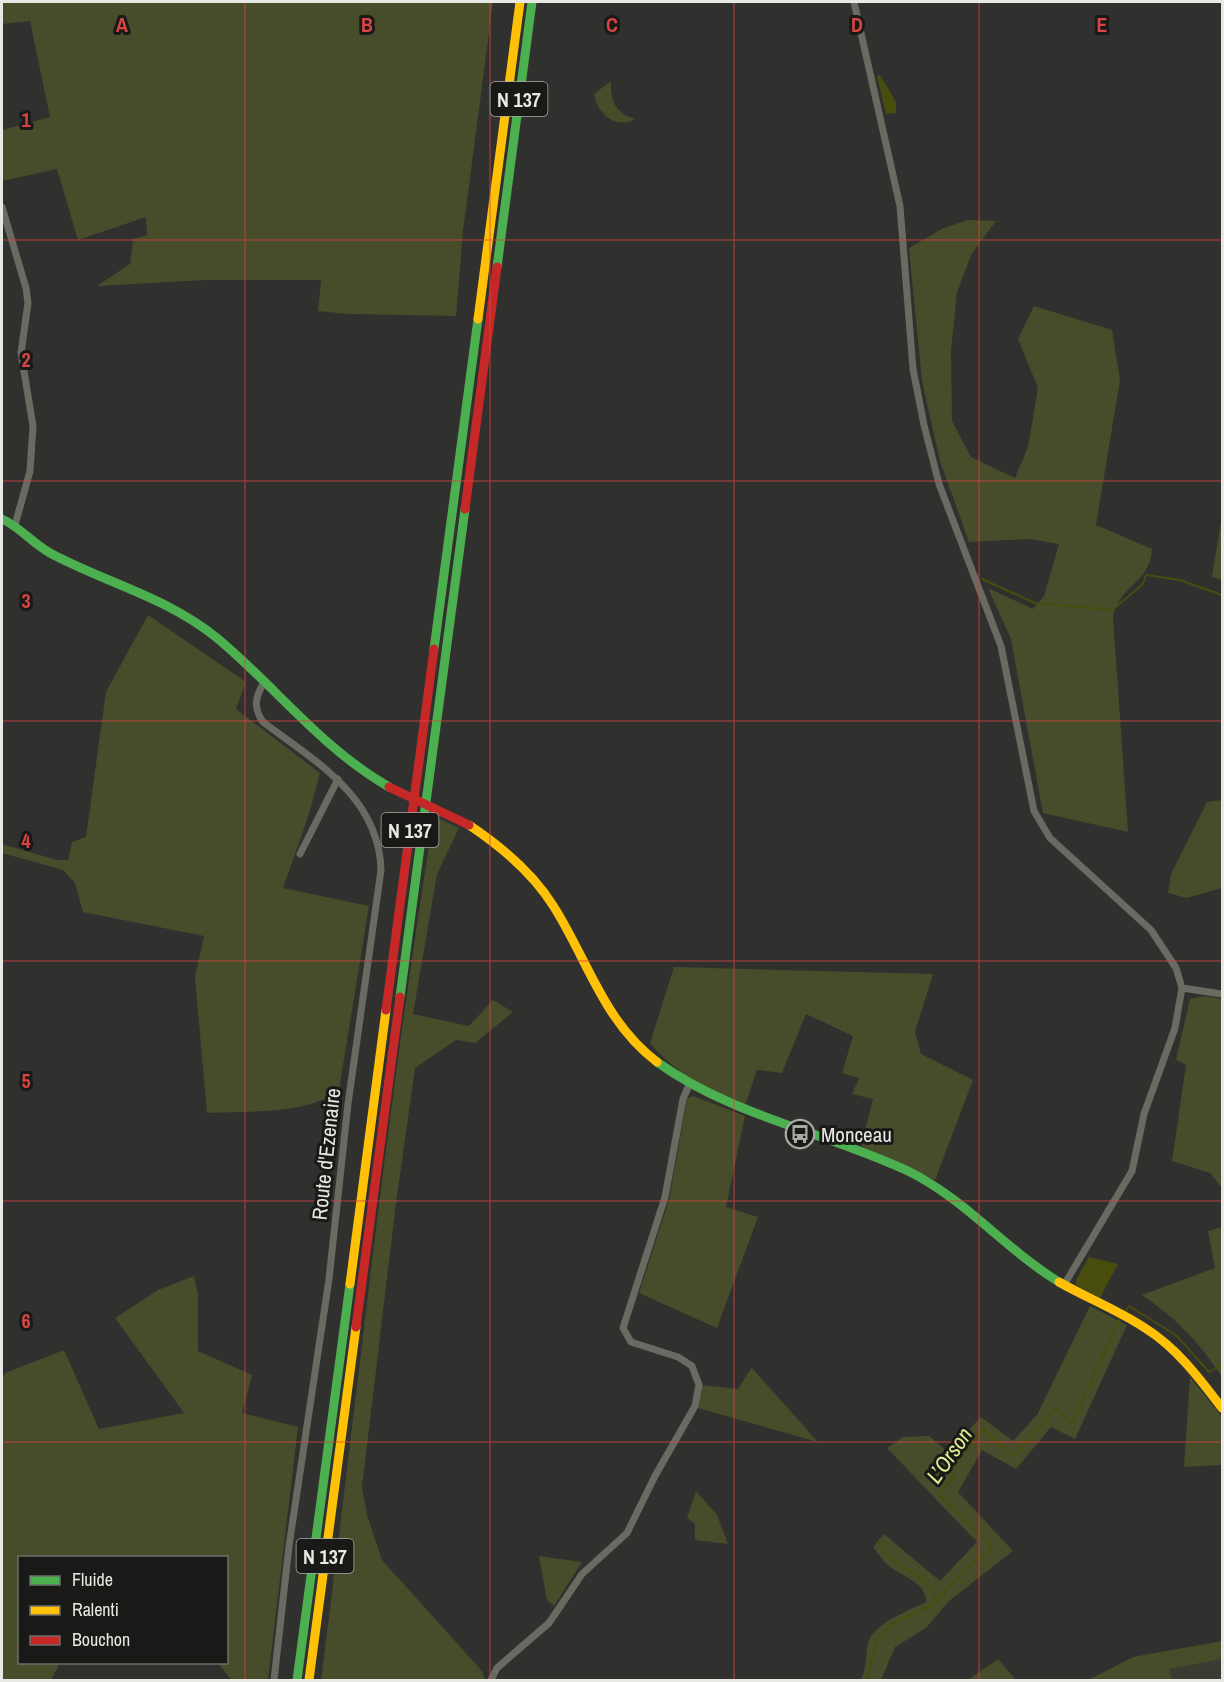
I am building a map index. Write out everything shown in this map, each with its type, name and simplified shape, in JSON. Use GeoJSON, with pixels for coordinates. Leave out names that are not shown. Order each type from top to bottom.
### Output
{"type":"FeatureCollection","features":[{"type":"Feature","properties":{"kind":"main road","name":"N 137"},"geometry":{"type":"LineString","coordinates":[[297,1680],[520,2]]}},
{"type":"Feature","properties":{"kind":"main road","name":"N 137"},"geometry":{"type":"LineString","coordinates":[[309,1680],[532,2]]}},
{"type":"Feature","properties":{"kind":"main road"},"geometry":{"type":"LineString","coordinates":[[2,519],[15,525],[30,540],[51,553],[153,597],[192,619],[218,639],[334,751],[356,768],[389,787],[469,825],[503,849],[540,886],[555,907],[618,1024],[656,1064],[689,1085],[726,1103],[907,1171],[935,1185],[1064,1285],[1122,1315],[1167,1344],[1189,1365],[1222,1408]]}},
{"type":"Feature","properties":{"kind":"street"},"geometry":{"type":"LineString","coordinates":[[854,2],[900,206],[913,369],[924,425],[939,484],[1000,646],[1034,811],[1050,838],[1151,930],[1176,968],[1182,988],[1175,1028],[1144,1114],[1132,1171],[1064,1285]]}},
{"type":"Feature","properties":{"kind":"street"},"geometry":{"type":"LineString","coordinates":[[2,207],[26,288],[28,303],[21,353],[33,426],[30,471],[15,525]]}},
{"type":"Feature","properties":{"kind":"street","name":"Route d'Ezenaire"},"geometry":{"type":"LineString","coordinates":[[264,682],[255,703],[256,711],[263,722],[338,779],[352,793],[377,844],[381,870],[348,1104],[329,1279],[289,1546],[274,1680]]}},
{"type":"Feature","properties":{"kind":"street"},"geometry":{"type":"LineString","coordinates":[[300,854],[338,779]]}},
{"type":"Feature","properties":{"kind":"street"},"geometry":{"type":"LineString","coordinates":[[1182,988],[1222,994]]}},
{"type":"Feature","properties":{"kind":"street"},"geometry":{"type":"LineString","coordinates":[[491,1680],[497,1668],[549,1623],[582,1574],[627,1533],[654,1476],[697,1400],[698,1379],[693,1366],[678,1357],[631,1342],[623,1328],[665,1197],[683,1099],[689,1085]]}},
{"type":"Feature","properties":{"kind":"shaded area"},"geometry":{"type":"Polygon","coordinates":[[[2,2],[493,2],[463,231],[456,316],[349,314],[318,311],[321,280],[207,280],[97,286],[130,264],[133,239],[147,235],[146,217],[78,240],[57,169],[2,181],[2,130],[50,117],[30,21],[2,24],[2,2]]]}},
{"type":"Feature","properties":{"kind":"shaded area"},"geometry":{"type":"Polygon","coordinates":[[[880,75],[896,102],[896,113],[886,114],[877,76],[880,75]]]}},
{"type":"Feature","properties":{"kind":"shaded area"},"geometry":{"type":"Polygon","coordinates":[[[611,81],[616,106],[623,114],[635,119],[621,123],[609,118],[599,108],[594,94],[611,81]]]}},
{"type":"Feature","properties":{"kind":"shaded area"},"geometry":{"type":"Polygon","coordinates":[[[967,220],[996,221],[972,253],[957,292],[951,351],[952,421],[971,457],[1015,478],[1028,447],[1038,388],[1018,339],[1034,306],[1112,330],[1120,380],[1096,525],[1152,549],[1146,570],[1121,598],[1113,617],[1128,832],[1043,813],[1011,639],[988,588],[1033,609],[1044,596],[1059,544],[1029,539],[969,542],[940,461],[922,381],[909,248],[942,229],[967,220]]]}},
{"type":"Feature","properties":{"kind":"shaded area"},"geometry":{"type":"Polygon","coordinates":[[[1222,515],[1222,580],[1212,577],[1222,515]]]}},
{"type":"Feature","properties":{"kind":"shaded area"},"geometry":{"type":"Polygon","coordinates":[[[148,615],[246,682],[236,709],[320,773],[309,814],[283,888],[369,906],[339,1090],[311,1104],[276,1110],[207,1113],[195,977],[204,936],[83,912],[75,883],[63,870],[2,853],[2,844],[57,860],[68,860],[72,842],[86,837],[106,692],[148,615]]]}},
{"type":"Feature","properties":{"kind":"shaded area"},"geometry":{"type":"Polygon","coordinates":[[[1222,800],[1222,888],[1187,898],[1168,893],[1171,874],[1207,802],[1222,800]]]}},
{"type":"Feature","properties":{"kind":"shaded area"},"geometry":{"type":"Polygon","coordinates":[[[434,816],[459,828],[437,874],[413,1014],[469,1026],[493,1000],[513,1012],[475,1043],[456,1040],[415,1068],[396,1203],[362,1487],[367,1515],[382,1560],[482,1671],[485,1680],[321,1680],[387,1140],[434,816]]]}},
{"type":"Feature","properties":{"kind":"shaded area"},"geometry":{"type":"Polygon","coordinates":[[[674,967],[933,974],[915,1032],[921,1054],[973,1080],[935,1180],[861,1146],[873,1099],[852,1094],[859,1078],[842,1073],[853,1036],[806,1014],[782,1073],[757,1070],[745,1106],[706,1087],[671,1064],[650,1043],[674,967]]]}},
{"type":"Feature","properties":{"kind":"shaded area"},"geometry":{"type":"Polygon","coordinates":[[[1204,996],[1222,999],[1222,1188],[1210,1173],[1172,1161],[1186,1065],[1176,1060],[1190,999],[1204,996]]]}},
{"type":"Feature","properties":{"kind":"shaded area"},"geometry":{"type":"Polygon","coordinates":[[[693,1096],[745,1116],[726,1207],[758,1217],[717,1328],[639,1293],[669,1200],[687,1099],[693,1096]]]}},
{"type":"Feature","properties":{"kind":"shaded area"},"geometry":{"type":"Polygon","coordinates":[[[1222,1227],[1222,1377],[1186,1332],[1142,1295],[1215,1268],[1208,1231],[1222,1227]]]}},
{"type":"Feature","properties":{"kind":"shaded area"},"geometry":{"type":"Polygon","coordinates":[[[1089,1257],[1118,1264],[1100,1298],[1076,1285],[1076,1280],[1089,1257]]]}},
{"type":"Feature","properties":{"kind":"shaded area"},"geometry":{"type":"Polygon","coordinates":[[[194,1276],[198,1294],[198,1351],[252,1375],[242,1413],[298,1427],[268,1680],[231,1680],[219,1664],[228,1664],[228,1556],[18,1556],[18,1664],[59,1664],[51,1680],[2,1680],[2,1379],[5,1373],[64,1350],[99,1429],[184,1413],[115,1318],[158,1290],[194,1276]]]}},
{"type":"Feature","properties":{"kind":"shaded area"},"geometry":{"type":"Polygon","coordinates":[[[1090,1306],[1127,1325],[1075,1439],[1051,1427],[1016,1469],[982,1450],[958,1492],[1013,1551],[949,1601],[926,1628],[895,1647],[881,1680],[861,1680],[868,1643],[877,1629],[893,1618],[926,1602],[925,1595],[918,1584],[889,1566],[873,1547],[884,1534],[940,1581],[977,1542],[887,1448],[903,1437],[929,1436],[948,1452],[981,1417],[1013,1441],[1037,1415],[1090,1306]]]}},
{"type":"Feature","properties":{"kind":"shaded area"},"geometry":{"type":"Polygon","coordinates":[[[752,1367],[818,1442],[698,1408],[702,1385],[738,1389],[752,1367]]]}},
{"type":"Feature","properties":{"kind":"shaded area"},"geometry":{"type":"Polygon","coordinates":[[[1190,1377],[1222,1417],[1222,1465],[1184,1467],[1190,1377]]]}},
{"type":"Feature","properties":{"kind":"shaded area"},"geometry":{"type":"Polygon","coordinates":[[[696,1491],[717,1515],[728,1544],[695,1540],[695,1524],[687,1518],[696,1491]]]}},
{"type":"Feature","properties":{"kind":"shaded area"},"geometry":{"type":"Polygon","coordinates":[[[539,1556],[582,1562],[554,1606],[547,1600],[539,1556]]]}},
{"type":"Feature","properties":{"kind":"shaded area"},"geometry":{"type":"Polygon","coordinates":[[[1222,1641],[1222,1659],[1169,1669],[1172,1680],[1088,1680],[1133,1657],[1222,1641]]]}},
{"type":"Feature","properties":{"kind":"shaded area"},"geometry":{"type":"Polygon","coordinates":[[[998,1659],[1016,1680],[968,1680],[998,1659]]]}},
{"type":"Feature","properties":{"kind":"shaded area"},"geometry":{"type":"Polygon","coordinates":[[[1222,1659],[1222,1680],[1172,1680],[1168,1669],[1222,1659]]]}},
{"type":"Feature","properties":{"kind":"waterway"},"geometry":{"type":"LineString","coordinates":[[982,579],[1035,603],[1112,610],[1143,584],[1146,575],[1180,580],[1222,595]]}},
{"type":"Feature","properties":{"kind":"waterway","name":"L’Orson"},"geometry":{"type":"LineString","coordinates":[[1124,1314],[1129,1306],[1176,1335],[1209,1372],[1222,1364]]}},
{"type":"Feature","properties":{"kind":"waterway","name":"L’Orson"},"geometry":{"type":"LineString","coordinates":[[867,1680],[877,1639],[894,1623],[934,1604],[964,1570],[992,1546],[938,1494],[953,1478],[951,1469],[983,1429],[1014,1456],[1056,1408],[1072,1423],[1120,1318]]}},
{"type":"Feature","properties":{"kind":"waterway"},"geometry":{"type":"LineString","coordinates":[[879,1542],[894,1561],[929,1586],[935,1600]]}},
{"type":"Feature","properties":{"kind":"traffic: fast"},"geometry":{"type":"LineString","coordinates":[[497,267],[532,2]]}},
{"type":"Feature","properties":{"kind":"traffic: fast"},"geometry":{"type":"LineString","coordinates":[[434,649],[478,319]]}},
{"type":"Feature","properties":{"kind":"traffic: fast"},"geometry":{"type":"LineString","coordinates":[[400,997],[465,509]]}},
{"type":"Feature","properties":{"kind":"traffic: fast"},"geometry":{"type":"LineString","coordinates":[[2,519],[15,526],[50,553],[157,601],[198,624],[239,657],[341,754],[389,787]]}},
{"type":"Feature","properties":{"kind":"traffic: fast"},"geometry":{"type":"LineString","coordinates":[[657,1062],[686,1081],[747,1110],[876,1157],[929,1182],[1039,1269],[1059,1282]]}},
{"type":"Feature","properties":{"kind":"traffic: fast"},"geometry":{"type":"LineString","coordinates":[[297,1680],[350,1284]]}},
{"type":"Feature","properties":{"kind":"traffic: slow"},"geometry":{"type":"LineString","coordinates":[[478,319],[520,2]]}},
{"type":"Feature","properties":{"kind":"traffic: slow"},"geometry":{"type":"LineString","coordinates":[[469,825],[505,852],[527,872],[546,895],[610,1010],[639,1046],[657,1062]]}},
{"type":"Feature","properties":{"kind":"traffic: slow"},"geometry":{"type":"LineString","coordinates":[[350,1284],[386,1010]]}},
{"type":"Feature","properties":{"kind":"traffic: slow"},"geometry":{"type":"LineString","coordinates":[[1059,1282],[1124,1315],[1157,1336],[1187,1365],[1222,1408]]}},
{"type":"Feature","properties":{"kind":"traffic: slow"},"geometry":{"type":"LineString","coordinates":[[309,1680],[356,1327]]}},
{"type":"Feature","properties":{"kind":"traffic: jam"},"geometry":{"type":"LineString","coordinates":[[465,509],[497,267]]}},
{"type":"Feature","properties":{"kind":"traffic: jam"},"geometry":{"type":"LineString","coordinates":[[386,1010],[434,649]]}},
{"type":"Feature","properties":{"kind":"traffic: jam"},"geometry":{"type":"LineString","coordinates":[[389,787],[469,825]]}},
{"type":"Feature","properties":{"kind":"traffic: jam"},"geometry":{"type":"LineString","coordinates":[[356,1327],[400,997]]}},
{"type":"Feature","properties":{"kind":"place","name":"Monceau"},"geometry":{"type":"Point","coordinates":[800,1134]}}]}
